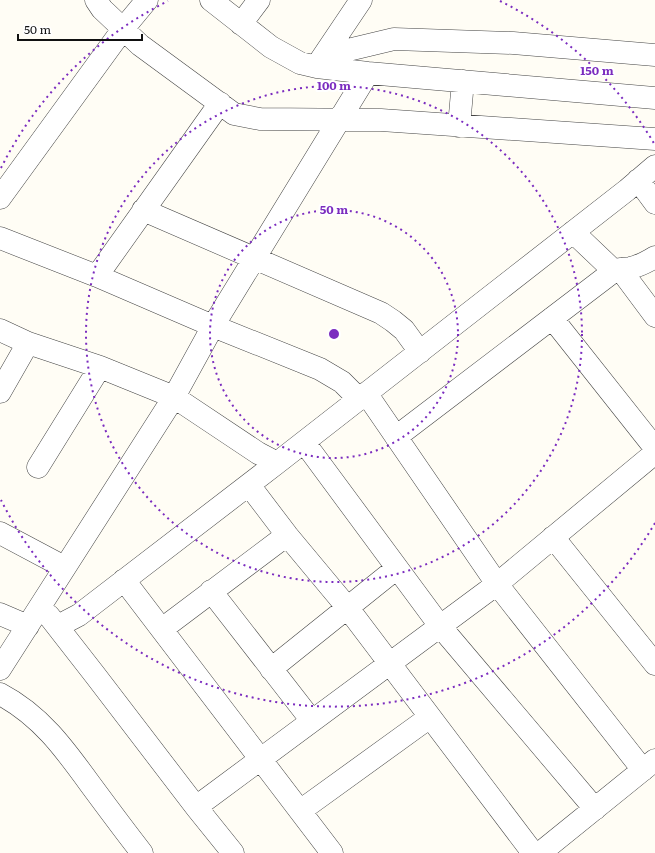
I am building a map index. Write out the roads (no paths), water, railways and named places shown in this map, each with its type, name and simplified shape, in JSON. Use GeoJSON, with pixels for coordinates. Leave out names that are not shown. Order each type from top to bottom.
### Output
{"type":"FeatureCollection","features":[{"type":"Feature","properties":{"kind":"street"},"geometry":{"type":"LineString","coordinates":[[96,0],[102,9],[140,45],[234,114],[260,119],[381,120],[655,139]]}},
{"type":"Feature","properties":{"kind":"street"},"geometry":{"type":"LineString","coordinates":[[0,198],[123,29],[147,0]]}},
{"type":"Feature","properties":{"kind":"street"},"geometry":{"type":"LineString","coordinates":[[211,0],[271,47],[300,63],[317,67],[368,73],[655,98]]}},
{"type":"Feature","properties":{"kind":"street"},"geometry":{"type":"LineString","coordinates":[[241,24],[259,0]]}},
{"type":"Feature","properties":{"kind":"street"},"geometry":{"type":"LineString","coordinates":[[317,67],[361,0]]}},
{"type":"Feature","properties":{"kind":"street"},"geometry":{"type":"LineString","coordinates":[[317,67],[348,50],[394,39],[512,43],[655,55]]}},
{"type":"Feature","properties":{"kind":"street"},"geometry":{"type":"LineString","coordinates":[[0,669],[174,397],[213,326],[368,73]]}},
{"type":"Feature","properties":{"kind":"street"},"geometry":{"type":"LineString","coordinates":[[459,126],[463,81]]}},
{"type":"Feature","properties":{"kind":"street"},"geometry":{"type":"LineString","coordinates":[[97,276],[220,103]]}},
{"type":"Feature","properties":{"kind":"street"},"geometry":{"type":"LineString","coordinates":[[58,626],[79,615],[277,463],[573,232],[655,166]]}},
{"type":"Feature","properties":{"kind":"street"},"geometry":{"type":"LineString","coordinates":[[638,180],[655,202]]}},
{"type":"Feature","properties":{"kind":"street"},"geometry":{"type":"LineString","coordinates":[[143,210],[381,313],[404,330],[420,352]]}},
{"type":"Feature","properties":{"kind":"street"},"geometry":{"type":"LineString","coordinates":[[573,232],[617,270],[655,316]]}},
{"type":"Feature","properties":{"kind":"street"},"geometry":{"type":"LineString","coordinates":[[0,238],[97,276],[213,326],[320,369],[363,396],[396,436],[497,584],[649,765],[540,853]]}},
{"type":"Feature","properties":{"kind":"street"},"geometry":{"type":"LineString","coordinates":[[396,436],[617,270],[644,264],[655,257]]}},
{"type":"Feature","properties":{"kind":"street"},"geometry":{"type":"LineString","coordinates":[[552,318],[655,448]]}},
{"type":"Feature","properties":{"kind":"street"},"geometry":{"type":"LineString","coordinates":[[0,330],[28,343],[100,367],[174,397],[258,453],[277,463]]}},
{"type":"Feature","properties":{"kind":"street"},"geometry":{"type":"LineString","coordinates":[[0,392],[28,343]]}},
{"type":"Feature","properties":{"kind":"street"},"geometry":{"type":"LineString","coordinates":[[38,467],[100,367]]}},
{"type":"Feature","properties":{"kind":"street"},"geometry":{"type":"LineString","coordinates":[[304,442],[440,626],[595,809]]}},
{"type":"Feature","properties":{"kind":"street"},"geometry":{"type":"LineString","coordinates":[[196,807],[497,584],[655,454]]}},
{"type":"Feature","properties":{"kind":"street"},"geometry":{"type":"LineString","coordinates":[[249,484],[287,535],[347,607],[533,853]]}},
{"type":"Feature","properties":{"kind":"street"},"geometry":{"type":"LineString","coordinates":[[0,533],[64,567]]}},
{"type":"Feature","properties":{"kind":"street"},"geometry":{"type":"LineString","coordinates":[[162,629],[287,535]]}},
{"type":"Feature","properties":{"kind":"street"},"geometry":{"type":"LineString","coordinates":[[554,537],[654,662]]}},
{"type":"Feature","properties":{"kind":"street"},"geometry":{"type":"LineString","coordinates":[[271,669],[397,568]]}},
{"type":"Feature","properties":{"kind":"street"},"geometry":{"type":"LineString","coordinates":[[124,580],[332,853]]}},
{"type":"Feature","properties":{"kind":"street"},"geometry":{"type":"LineString","coordinates":[[211,592],[312,721]]}},
{"type":"Feature","properties":{"kind":"street"},"geometry":{"type":"LineString","coordinates":[[40,606],[58,626],[196,807],[233,853]]}},
{"type":"Feature","properties":{"kind":"street"},"geometry":{"type":"LineString","coordinates":[[0,614],[28,626]]}},
{"type":"Feature","properties":{"kind":"street"},"geometry":{"type":"LineString","coordinates":[[0,694],[16,702],[41,723],[61,744],[142,853]]}},
{"type":"Feature","properties":{"kind":"street"},"geometry":{"type":"LineString","coordinates":[[300,811],[430,717]]}}]}
